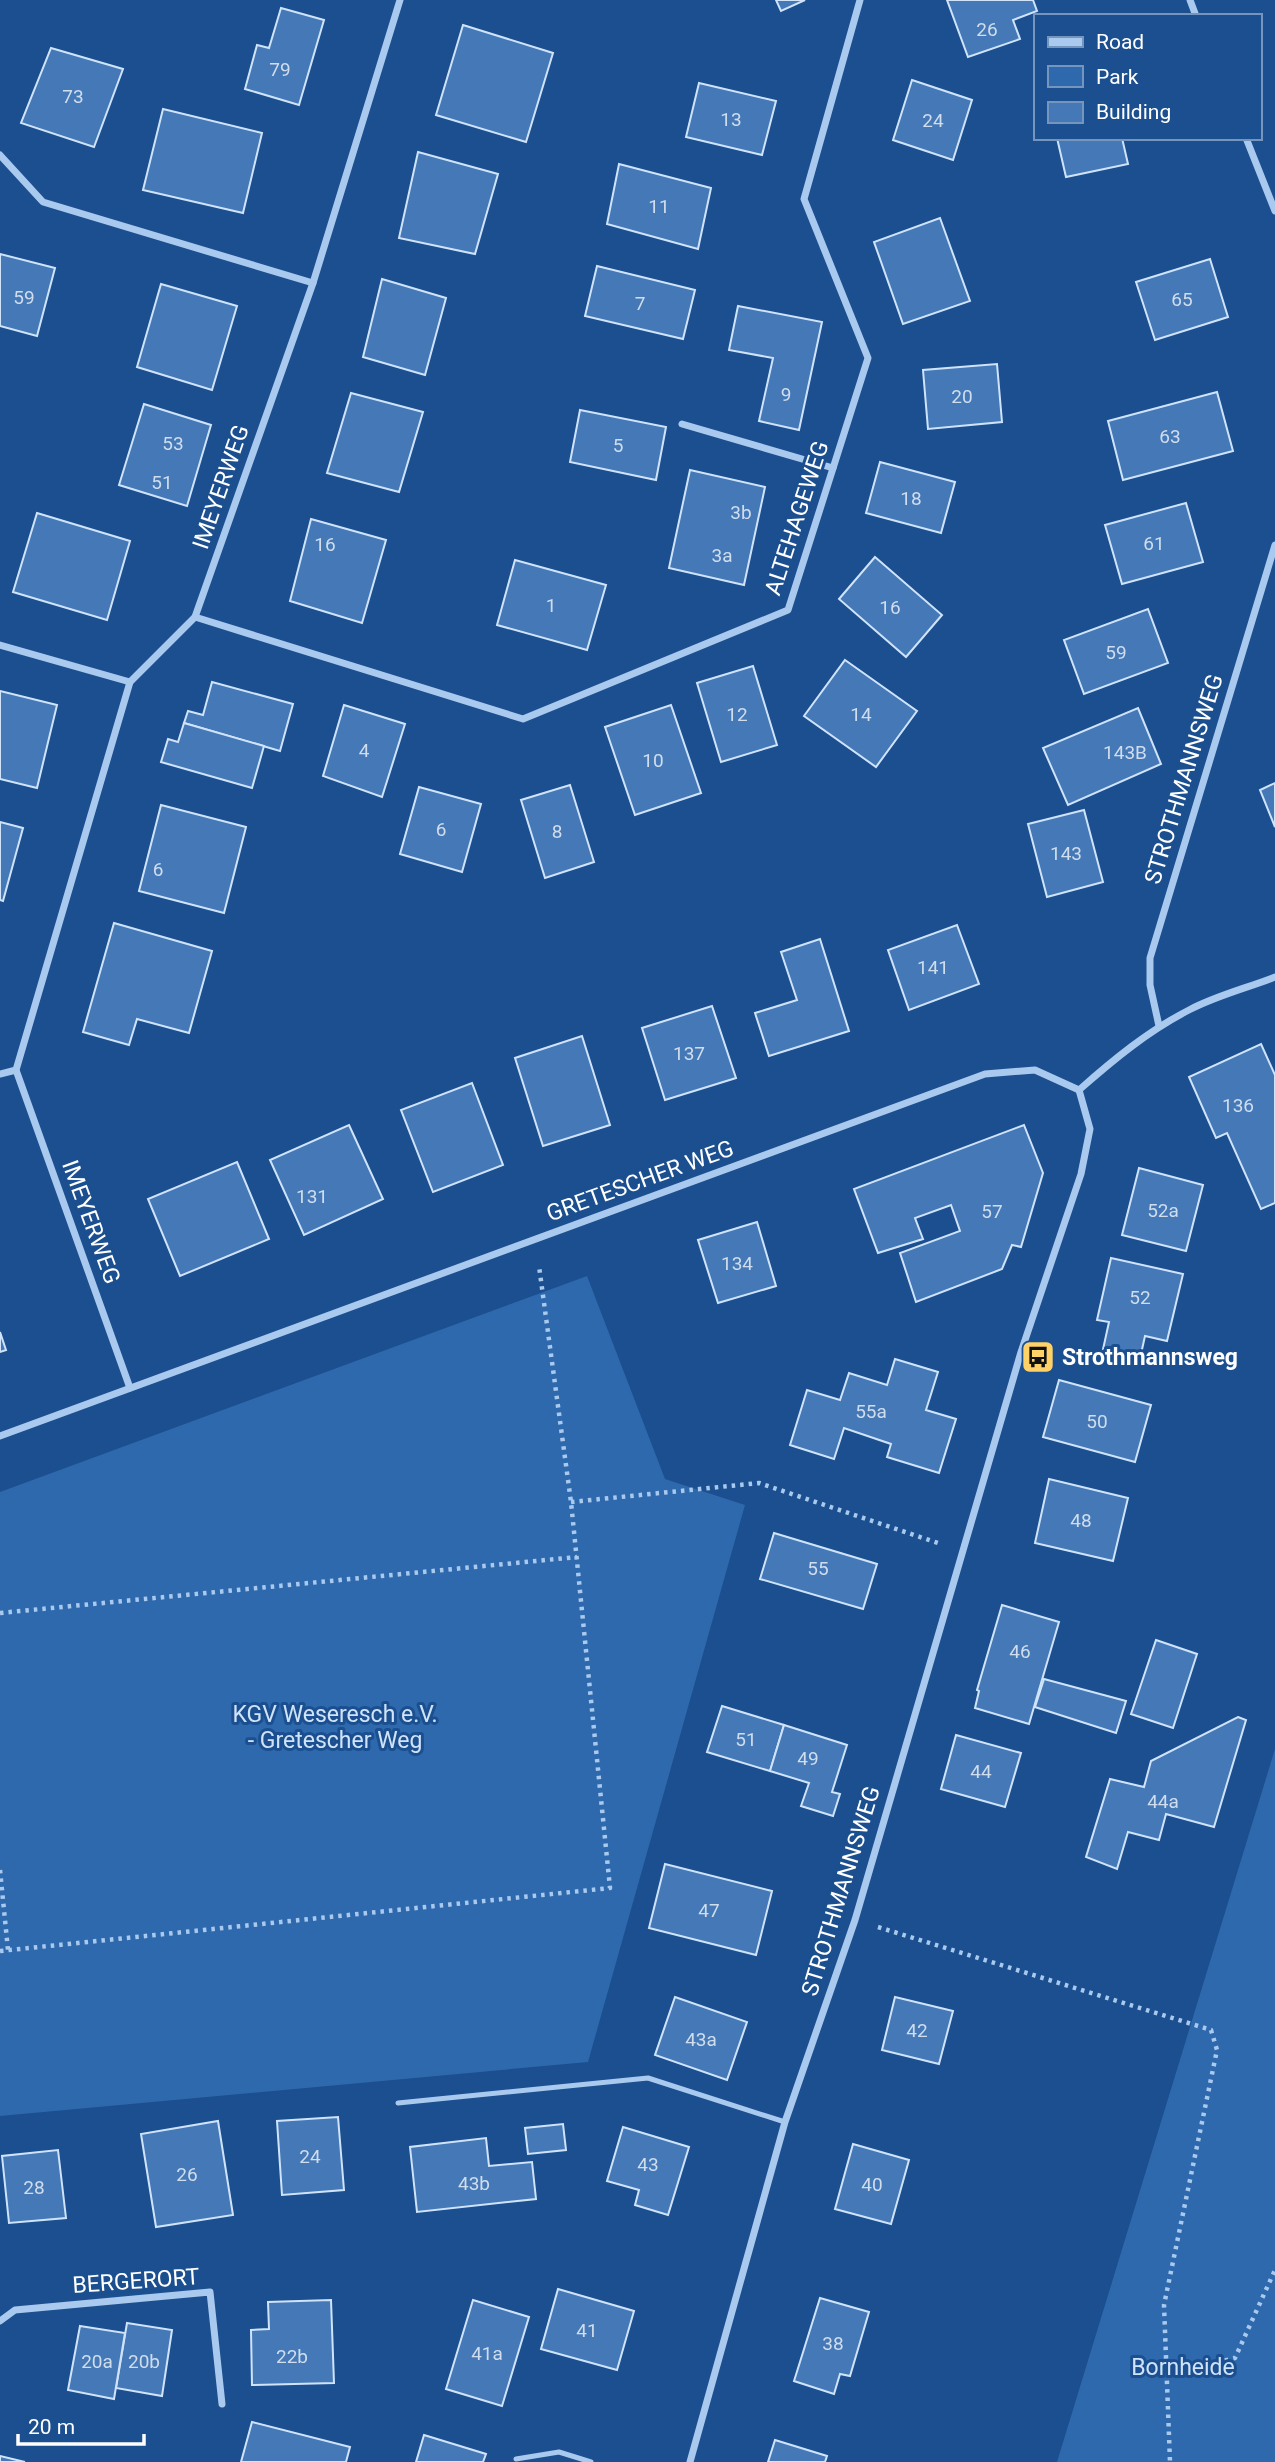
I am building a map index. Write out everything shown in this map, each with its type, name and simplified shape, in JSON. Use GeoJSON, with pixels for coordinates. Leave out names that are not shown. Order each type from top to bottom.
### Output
{"type":"FeatureCollection","features":[{"type":"Feature","properties":{"kind":"street","name":"IMEYERWEG"},"geometry":{"type":"LineString","coordinates":[[130,1388],[16,1070],[130,682],[195,617],[313,283],[400,0]]}},
{"type":"Feature","properties":{"kind":"street","name":"ALTEHAGEWEG"},"geometry":{"type":"LineString","coordinates":[[195,617],[523,719],[788,611],[868,358],[804,199],[860,0]]}},
{"type":"Feature","properties":{"kind":"street"},"geometry":{"type":"LineString","coordinates":[[1246,140],[1275,211]]}},
{"type":"Feature","properties":{"kind":"street"},"geometry":{"type":"LineString","coordinates":[[0,155],[43,202],[313,283]]}},
{"type":"Feature","properties":{"kind":"street"},"geometry":{"type":"LineString","coordinates":[[682,424],[833,468]]}},
{"type":"Feature","properties":{"kind":"street","name":"STROTHMANNSWEG"},"geometry":{"type":"LineString","coordinates":[[1159,1026],[1150,985],[1150,958],[1275,545]]}},
{"type":"Feature","properties":{"kind":"street"},"geometry":{"type":"LineString","coordinates":[[0,645],[130,682]]}},
{"type":"Feature","properties":{"kind":"street"},"geometry":{"type":"LineString","coordinates":[[1079,1090],[1121,1053],[1159,1026],[1191,1008],[1275,977]]}},
{"type":"Feature","properties":{"kind":"street"},"geometry":{"type":"LineString","coordinates":[[0,1074],[16,1070]]}},
{"type":"Feature","properties":{"kind":"street","name":"GRETESCHER WEG"},"geometry":{"type":"LineString","coordinates":[[0,1436],[985,1074],[1035,1070],[1079,1090]]}},
{"type":"Feature","properties":{"kind":"street","name":"STROTHMANNSWEG"},"geometry":{"type":"LineString","coordinates":[[690,2462],[785,2122],[855,1920],[1021,1352],[1081,1174],[1090,1129],[1079,1090]]}},
{"type":"Feature","properties":{"kind":"street","name":"BERGERORT"},"geometry":{"type":"LineString","coordinates":[[0,2321],[15,2310],[211,2292],[222,2404]]}},
{"type":"Feature","properties":{"kind":"lane"},"geometry":{"type":"LineString","coordinates":[[398,2103],[648,2078],[785,2122]]}},
{"type":"Feature","properties":{"kind":"lane"},"geometry":{"type":"LineString","coordinates":[[516,2459],[559,2452],[591,2462]]}},
{"type":"Feature","properties":{"kind":"path"},"geometry":{"type":"LineString","coordinates":[[0,1951],[610,1888],[572,1502],[544,1286],[533,1241]]}},
{"type":"Feature","properties":{"kind":"path"},"geometry":{"type":"LineString","coordinates":[[572,1502],[759,1483],[962,1551]]}},
{"type":"Feature","properties":{"kind":"path"},"geometry":{"type":"LineString","coordinates":[[0,1613],[577,1556]]}},
{"type":"Feature","properties":{"kind":"path"},"geometry":{"type":"LineString","coordinates":[[0,1870],[8,1950]]}},
{"type":"Feature","properties":{"kind":"path"},"geometry":{"type":"LineString","coordinates":[[855,1920],[1211,2030],[1217,2050],[1164,2305],[1170,2462]]}},
{"type":"Feature","properties":{"kind":"path"},"geometry":{"type":"LineString","coordinates":[[1167,2374],[1235,2358],[1275,2270]]}},
{"type":"Feature","properties":{"kind":"green space","name":"KGV Weseresch e.V. - Gretescher Weg"},"geometry":{"type":"Polygon","coordinates":[[[587,1276],[665,1479],[745,1505],[588,2062],[0,2116],[0,1492],[587,1276]]]}},
{"type":"Feature","properties":{"kind":"green space","name":"Bornheide"},"geometry":{"type":"Polygon","coordinates":[[[1275,1749],[1275,2462],[1057,2462],[1275,1749]]]}},
{"type":"Feature","properties":{"kind":"building"},"geometry":{"type":"Polygon","coordinates":[[[776,0],[805,0],[781,11],[776,0]]]}},
{"type":"Feature","properties":{"kind":"building"},"geometry":{"type":"Polygon","coordinates":[[[947,0],[1033,0],[1037,11],[1013,20],[1020,39],[968,57],[947,0]]]}},
{"type":"Feature","properties":{"kind":"building"},"geometry":{"type":"Polygon","coordinates":[[[281,8],[324,20],[299,105],[245,89],[257,45],[269,48],[281,8]]]}},
{"type":"Feature","properties":{"kind":"building"},"geometry":{"type":"Polygon","coordinates":[[[463,25],[553,53],[526,142],[436,115],[463,25]]]}},
{"type":"Feature","properties":{"kind":"building"},"geometry":{"type":"Polygon","coordinates":[[[51,48],[123,69],[94,147],[21,123],[51,48]]]}},
{"type":"Feature","properties":{"kind":"building"},"geometry":{"type":"Polygon","coordinates":[[[912,80],[972,100],[953,160],[893,140],[912,80]]]}},
{"type":"Feature","properties":{"kind":"building"},"geometry":{"type":"Polygon","coordinates":[[[699,83],[776,101],[762,155],[686,137],[699,83]]]}},
{"type":"Feature","properties":{"kind":"building"},"geometry":{"type":"Polygon","coordinates":[[[163,109],[262,133],[243,213],[143,190],[163,109]]]}},
{"type":"Feature","properties":{"kind":"building"},"geometry":{"type":"Polygon","coordinates":[[[1057,140],[1122,140],[1128,164],[1066,177],[1057,140]]]}},
{"type":"Feature","properties":{"kind":"building"},"geometry":{"type":"Polygon","coordinates":[[[418,152],[498,174],[475,254],[399,238],[418,152]]]}},
{"type":"Feature","properties":{"kind":"building"},"geometry":{"type":"Polygon","coordinates":[[[619,164],[711,188],[698,249],[607,224],[619,164]]]}},
{"type":"Feature","properties":{"kind":"building"},"geometry":{"type":"Polygon","coordinates":[[[940,218],[970,301],[903,324],[874,242],[940,218]]]}},
{"type":"Feature","properties":{"kind":"building"},"geometry":{"type":"Polygon","coordinates":[[[0,254],[55,268],[37,336],[0,326],[0,254]]]}},
{"type":"Feature","properties":{"kind":"building"},"geometry":{"type":"Polygon","coordinates":[[[1210,259],[1228,317],[1155,340],[1136,282],[1210,259]]]}},
{"type":"Feature","properties":{"kind":"building"},"geometry":{"type":"Polygon","coordinates":[[[597,266],[695,290],[683,339],[585,316],[597,266]]]}},
{"type":"Feature","properties":{"kind":"building"},"geometry":{"type":"Polygon","coordinates":[[[382,279],[446,298],[425,375],[363,357],[382,279]]]}},
{"type":"Feature","properties":{"kind":"building"},"geometry":{"type":"Polygon","coordinates":[[[161,284],[237,306],[212,390],[137,367],[161,284]]]}},
{"type":"Feature","properties":{"kind":"building"},"geometry":{"type":"Polygon","coordinates":[[[738,306],[822,322],[799,430],[759,421],[773,358],[729,350],[738,306]]]}},
{"type":"Feature","properties":{"kind":"building"},"geometry":{"type":"Polygon","coordinates":[[[997,364],[1002,422],[928,429],[923,370],[997,364]]]}},
{"type":"Feature","properties":{"kind":"building"},"geometry":{"type":"Polygon","coordinates":[[[1217,392],[1233,451],[1123,480],[1108,421],[1217,392]]]}},
{"type":"Feature","properties":{"kind":"building"},"geometry":{"type":"Polygon","coordinates":[[[351,393],[423,412],[399,492],[327,473],[351,393]]]}},
{"type":"Feature","properties":{"kind":"building"},"geometry":{"type":"Polygon","coordinates":[[[144,404],[211,425],[187,506],[119,485],[144,404]]]}},
{"type":"Feature","properties":{"kind":"building"},"geometry":{"type":"Polygon","coordinates":[[[580,410],[666,427],[656,480],[570,462],[580,410]]]}},
{"type":"Feature","properties":{"kind":"building"},"geometry":{"type":"Polygon","coordinates":[[[880,462],[955,482],[941,533],[866,513],[880,462]]]}},
{"type":"Feature","properties":{"kind":"building"},"geometry":{"type":"Polygon","coordinates":[[[690,470],[765,487],[744,585],[669,568],[690,470]]]}},
{"type":"Feature","properties":{"kind":"building"},"geometry":{"type":"Polygon","coordinates":[[[1186,503],[1203,562],[1122,584],[1105,525],[1186,503]]]}},
{"type":"Feature","properties":{"kind":"building"},"geometry":{"type":"Polygon","coordinates":[[[37,513],[130,541],[107,620],[13,592],[37,513]]]}},
{"type":"Feature","properties":{"kind":"building"},"geometry":{"type":"Polygon","coordinates":[[[311,519],[386,540],[362,623],[290,601],[311,519]]]}},
{"type":"Feature","properties":{"kind":"building"},"geometry":{"type":"Polygon","coordinates":[[[875,557],[942,615],[906,657],[839,599],[875,557]]]}},
{"type":"Feature","properties":{"kind":"building"},"geometry":{"type":"Polygon","coordinates":[[[515,560],[606,585],[587,650],[497,625],[515,560]]]}},
{"type":"Feature","properties":{"kind":"building"},"geometry":{"type":"Polygon","coordinates":[[[1148,609],[1168,663],[1084,694],[1064,640],[1148,609]]]}},
{"type":"Feature","properties":{"kind":"building"},"geometry":{"type":"Polygon","coordinates":[[[845,660],[917,711],[876,767],[804,716],[845,660]]]}},
{"type":"Feature","properties":{"kind":"building"},"geometry":{"type":"Polygon","coordinates":[[[753,666],[777,745],[721,762],[697,683],[753,666]]]}},
{"type":"Feature","properties":{"kind":"building"},"geometry":{"type":"Polygon","coordinates":[[[212,682],[293,704],[280,751],[184,723],[188,711],[203,715],[212,682]]]}},
{"type":"Feature","properties":{"kind":"building"},"geometry":{"type":"Polygon","coordinates":[[[0,691],[57,705],[37,788],[0,779],[0,691]]]}},
{"type":"Feature","properties":{"kind":"building"},"geometry":{"type":"Polygon","coordinates":[[[344,705],[405,724],[382,797],[323,776],[344,705]]]}},
{"type":"Feature","properties":{"kind":"building"},"geometry":{"type":"Polygon","coordinates":[[[671,705],[701,793],[635,815],[605,727],[671,705]]]}},
{"type":"Feature","properties":{"kind":"building"},"geometry":{"type":"Polygon","coordinates":[[[1138,708],[1161,764],[1068,805],[1043,748],[1138,708]]]}},
{"type":"Feature","properties":{"kind":"building"},"geometry":{"type":"Polygon","coordinates":[[[184,723],[264,746],[252,788],[161,762],[168,739],[178,742],[184,723]]]}},
{"type":"Feature","properties":{"kind":"building"},"geometry":{"type":"Polygon","coordinates":[[[1275,783],[1275,827],[1260,790],[1275,783]]]}},
{"type":"Feature","properties":{"kind":"building"},"geometry":{"type":"Polygon","coordinates":[[[570,785],[594,862],[545,878],[521,800],[570,785]]]}},
{"type":"Feature","properties":{"kind":"building"},"geometry":{"type":"Polygon","coordinates":[[[419,787],[481,804],[462,872],[400,854],[419,787]]]}},
{"type":"Feature","properties":{"kind":"building"},"geometry":{"type":"Polygon","coordinates":[[[161,805],[246,827],[224,913],[139,891],[161,805]]]}},
{"type":"Feature","properties":{"kind":"building"},"geometry":{"type":"Polygon","coordinates":[[[1084,810],[1103,882],[1047,897],[1028,824],[1084,810]]]}},
{"type":"Feature","properties":{"kind":"building"},"geometry":{"type":"Polygon","coordinates":[[[0,822],[23,828],[3,901],[0,900],[0,822]]]}},
{"type":"Feature","properties":{"kind":"building"},"geometry":{"type":"Polygon","coordinates":[[[114,923],[212,951],[189,1033],[137,1019],[129,1045],[83,1032],[114,923]]]}},
{"type":"Feature","properties":{"kind":"building"},"geometry":{"type":"Polygon","coordinates":[[[957,925],[979,984],[909,1010],[888,950],[957,925]]]}},
{"type":"Feature","properties":{"kind":"building"},"geometry":{"type":"Polygon","coordinates":[[[820,939],[849,1031],[769,1056],[755,1013],[797,1000],[781,952],[820,939]]]}},
{"type":"Feature","properties":{"kind":"building"},"geometry":{"type":"Polygon","coordinates":[[[712,1006],[736,1078],[665,1100],[642,1028],[712,1006]]]}},
{"type":"Feature","properties":{"kind":"building"},"geometry":{"type":"Polygon","coordinates":[[[582,1036],[610,1125],[543,1146],[515,1058],[582,1036]]]}},
{"type":"Feature","properties":{"kind":"building"},"geometry":{"type":"Polygon","coordinates":[[[1261,1044],[1275,1075],[1275,1203],[1261,1209],[1227,1133],[1216,1138],[1189,1077],[1261,1044]]]}},
{"type":"Feature","properties":{"kind":"building"},"geometry":{"type":"Polygon","coordinates":[[[472,1083],[503,1165],[433,1192],[401,1110],[472,1083]]]}},
{"type":"Feature","properties":{"kind":"building"},"geometry":{"type":"Polygon","coordinates":[[[349,1125],[383,1199],[304,1235],[270,1160],[349,1125]]]}},
{"type":"Feature","properties":{"kind":"building"},"geometry":{"type":"Polygon","coordinates":[[[1024,1125],[1043,1173],[1021,1247],[1012,1245],[1002,1269],[916,1302],[900,1253],[960,1231],[951,1205],[915,1218],[923,1239],[878,1253],[854,1189],[1024,1125]]]}},
{"type":"Feature","properties":{"kind":"building"},"geometry":{"type":"Polygon","coordinates":[[[237,1162],[269,1239],[180,1276],[148,1199],[237,1162]]]}},
{"type":"Feature","properties":{"kind":"building"},"geometry":{"type":"Polygon","coordinates":[[[1139,1168],[1203,1185],[1186,1251],[1122,1235],[1139,1168]]]}},
{"type":"Feature","properties":{"kind":"building"},"geometry":{"type":"Polygon","coordinates":[[[757,1222],[776,1286],[718,1303],[698,1240],[757,1222]]]}},
{"type":"Feature","properties":{"kind":"building"},"geometry":{"type":"Polygon","coordinates":[[[1111,1258],[1183,1274],[1167,1341],[1145,1336],[1139,1363],[1102,1354],[1109,1322],[1097,1320],[1111,1258]]]}},
{"type":"Feature","properties":{"kind":"building"},"geometry":{"type":"Polygon","coordinates":[[[0,1332],[6,1350],[0,1352],[0,1332]]]}},
{"type":"Feature","properties":{"kind":"building"},"geometry":{"type":"Polygon","coordinates":[[[895,1359],[938,1372],[926,1410],[956,1419],[939,1473],[887,1457],[891,1444],[844,1428],[834,1459],[790,1445],[807,1390],[840,1400],[849,1373],[887,1385],[895,1359]]]}},
{"type":"Feature","properties":{"kind":"building"},"geometry":{"type":"Polygon","coordinates":[[[1059,1380],[1151,1405],[1135,1462],[1043,1437],[1059,1380]]]}},
{"type":"Feature","properties":{"kind":"building"},"geometry":{"type":"Polygon","coordinates":[[[1049,1479],[1128,1498],[1113,1561],[1035,1543],[1049,1479]]]}},
{"type":"Feature","properties":{"kind":"building"},"geometry":{"type":"Polygon","coordinates":[[[774,1533],[877,1564],[863,1609],[760,1579],[774,1533]]]}},
{"type":"Feature","properties":{"kind":"building"},"geometry":{"type":"Polygon","coordinates":[[[1002,1605],[1059,1622],[1029,1724],[975,1708],[977,1690],[1002,1605]]]}},
{"type":"Feature","properties":{"kind":"building"},"geometry":{"type":"Polygon","coordinates":[[[1156,1640],[1197,1654],[1173,1728],[1131,1714],[1156,1640]]]}},
{"type":"Feature","properties":{"kind":"building"},"geometry":{"type":"Polygon","coordinates":[[[1044,1679],[1126,1701],[1116,1733],[1035,1707],[1044,1679]]]}},
{"type":"Feature","properties":{"kind":"building"},"geometry":{"type":"Polygon","coordinates":[[[722,1706],[784,1725],[770,1771],[707,1752],[722,1706]]]}},
{"type":"Feature","properties":{"kind":"building"},"geometry":{"type":"Polygon","coordinates":[[[1238,1717],[1246,1720],[1214,1827],[1166,1814],[1159,1840],[1128,1832],[1117,1869],[1086,1857],[1110,1779],[1144,1787],[1151,1761],[1238,1717]]]}},
{"type":"Feature","properties":{"kind":"building"},"geometry":{"type":"Polygon","coordinates":[[[784,1725],[847,1745],[832,1792],[840,1794],[833,1816],[801,1806],[809,1783],[770,1771],[784,1725]]]}},
{"type":"Feature","properties":{"kind":"building"},"geometry":{"type":"Polygon","coordinates":[[[956,1735],[1021,1753],[1005,1807],[941,1789],[956,1735]]]}},
{"type":"Feature","properties":{"kind":"building"},"geometry":{"type":"Polygon","coordinates":[[[665,1864],[772,1891],[756,1955],[649,1928],[665,1864]]]}},
{"type":"Feature","properties":{"kind":"building"},"geometry":{"type":"Polygon","coordinates":[[[675,1997],[747,2022],[727,2080],[655,2055],[675,1997]]]}},
{"type":"Feature","properties":{"kind":"building"},"geometry":{"type":"Polygon","coordinates":[[[895,1997],[953,2011],[939,2064],[882,2050],[895,1997]]]}},
{"type":"Feature","properties":{"kind":"building"},"geometry":{"type":"Polygon","coordinates":[[[338,2117],[344,2190],[282,2195],[277,2121],[338,2117]]]}},
{"type":"Feature","properties":{"kind":"building"},"geometry":{"type":"Polygon","coordinates":[[[218,2121],[233,2215],[156,2227],[141,2134],[218,2121]]]}},
{"type":"Feature","properties":{"kind":"building"},"geometry":{"type":"Polygon","coordinates":[[[563,2124],[566,2150],[528,2154],[525,2128],[563,2124]]]}},
{"type":"Feature","properties":{"kind":"building"},"geometry":{"type":"Polygon","coordinates":[[[623,2127],[689,2147],[668,2215],[635,2205],[639,2190],[607,2181],[623,2127]]]}},
{"type":"Feature","properties":{"kind":"building"},"geometry":{"type":"Polygon","coordinates":[[[486,2138],[489,2166],[532,2162],[536,2199],[417,2212],[410,2147],[486,2138]]]}},
{"type":"Feature","properties":{"kind":"building"},"geometry":{"type":"Polygon","coordinates":[[[853,2144],[909,2160],[891,2224],[835,2209],[853,2144]]]}},
{"type":"Feature","properties":{"kind":"building"},"geometry":{"type":"Polygon","coordinates":[[[58,2150],[66,2218],[9,2223],[2,2156],[58,2150]]]}},
{"type":"Feature","properties":{"kind":"building"},"geometry":{"type":"Polygon","coordinates":[[[558,2289],[634,2311],[617,2370],[541,2349],[558,2289]]]}},
{"type":"Feature","properties":{"kind":"building"},"geometry":{"type":"Polygon","coordinates":[[[820,2298],[869,2312],[850,2376],[840,2374],[834,2394],[794,2381],[820,2298]]]}},
{"type":"Feature","properties":{"kind":"building"},"geometry":{"type":"Polygon","coordinates":[[[331,2300],[334,2383],[252,2385],[251,2330],[269,2329],[268,2302],[331,2300]]]}},
{"type":"Feature","properties":{"kind":"building"},"geometry":{"type":"Polygon","coordinates":[[[473,2300],[529,2317],[502,2406],[446,2389],[473,2300]]]}},
{"type":"Feature","properties":{"kind":"building"},"geometry":{"type":"Polygon","coordinates":[[[127,2323],[172,2330],[162,2396],[116,2388],[127,2323]]]}},
{"type":"Feature","properties":{"kind":"building"},"geometry":{"type":"Polygon","coordinates":[[[80,2326],[125,2333],[114,2399],[68,2390],[80,2326]]]}},
{"type":"Feature","properties":{"kind":"building"},"geometry":{"type":"Polygon","coordinates":[[[252,2422],[350,2447],[346,2462],[241,2462],[252,2422]]]}},
{"type":"Feature","properties":{"kind":"building"},"geometry":{"type":"Polygon","coordinates":[[[424,2435],[486,2454],[483,2462],[416,2462],[424,2435]]]}},
{"type":"Feature","properties":{"kind":"building"},"geometry":{"type":"Polygon","coordinates":[[[775,2440],[827,2456],[825,2462],[768,2462],[775,2440]]]}},
{"type":"Feature","properties":{"kind":"building"},"geometry":{"type":"Polygon","coordinates":[[[0,2456],[25,2462],[0,2462],[0,2456]]]}},
{"type":"Feature","properties":{"kind":"place","name":"Strothmannsweg"},"geometry":{"type":"Point","coordinates":[1038,1357]}}]}
